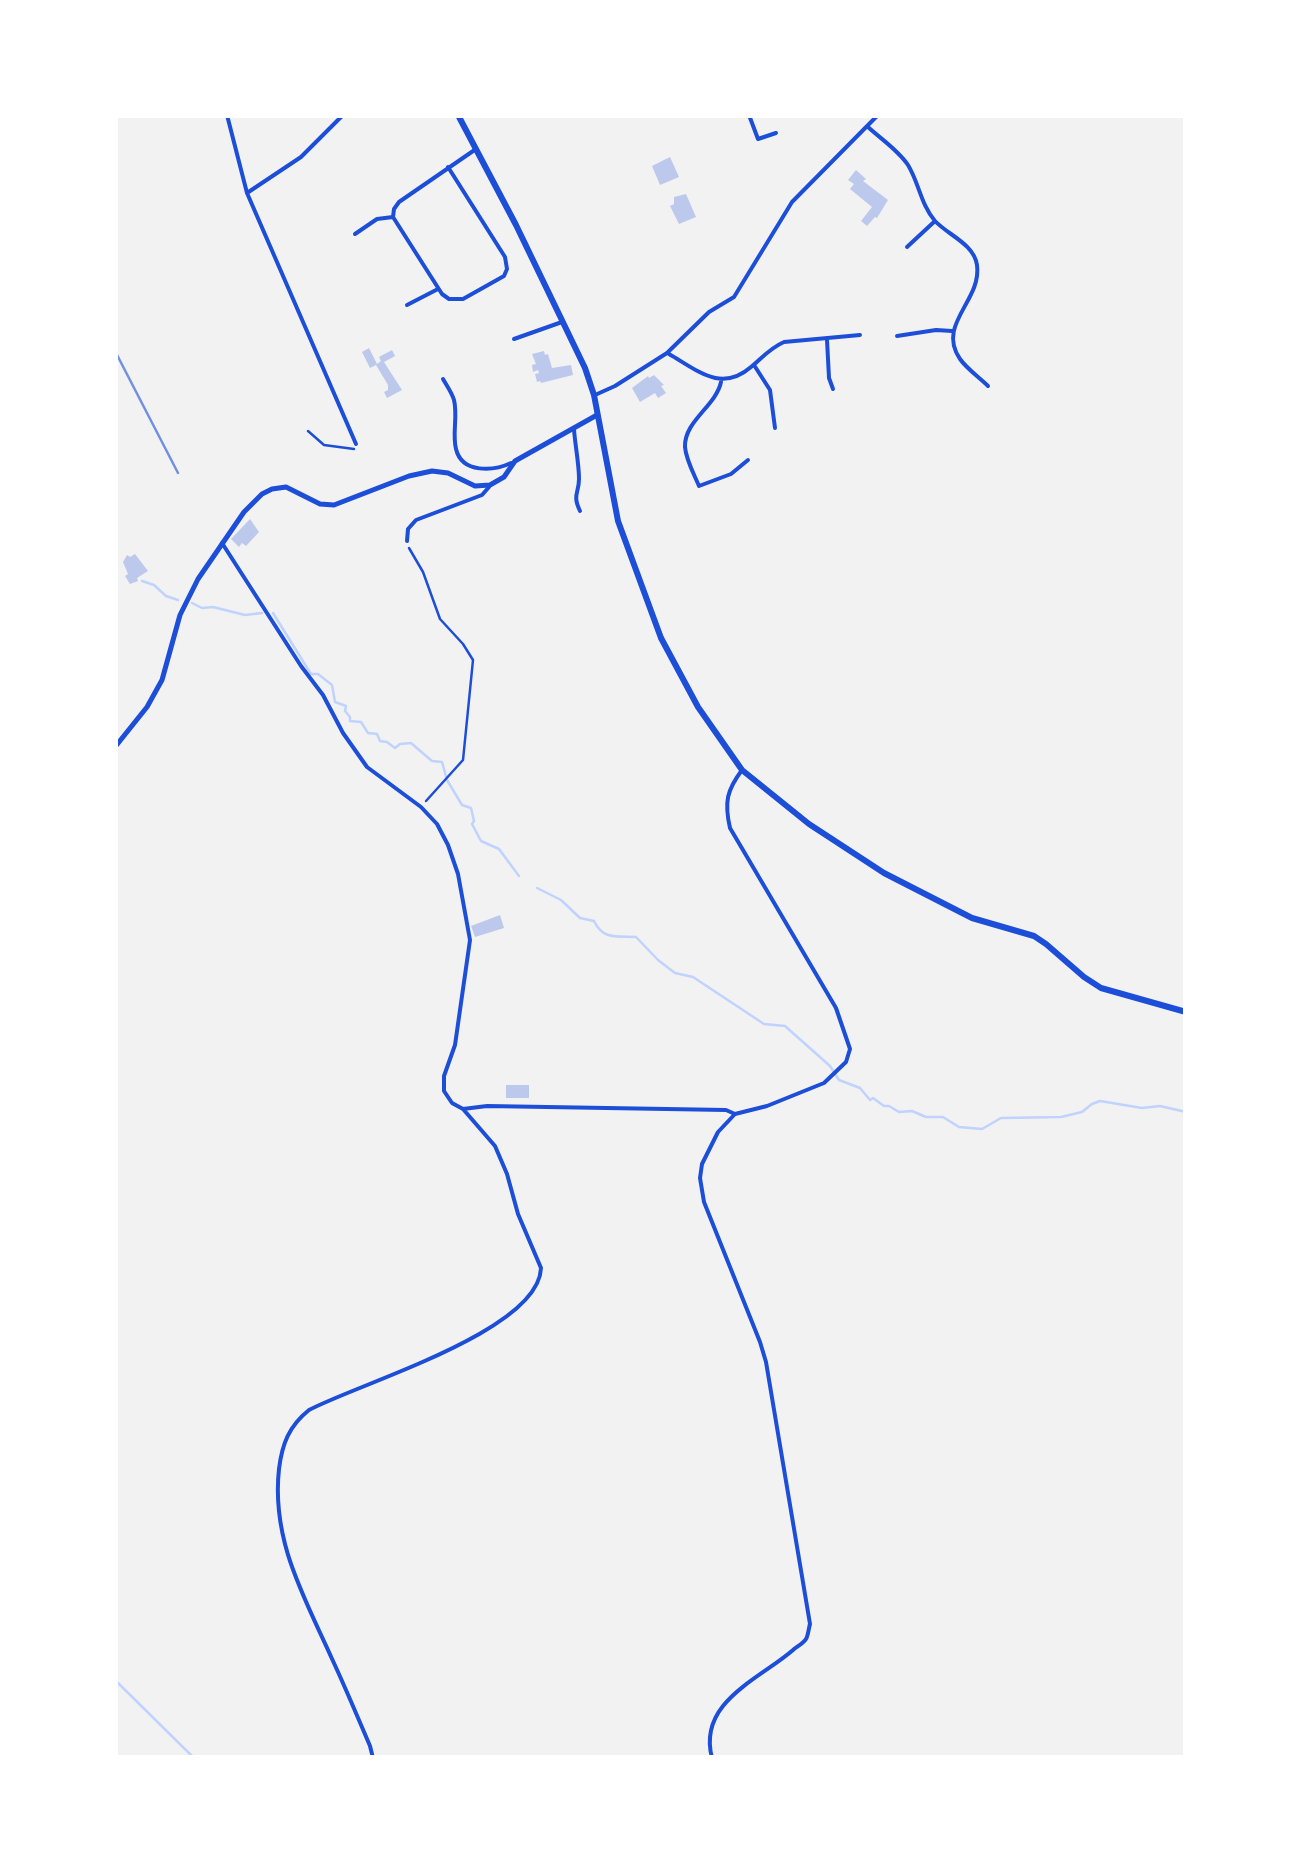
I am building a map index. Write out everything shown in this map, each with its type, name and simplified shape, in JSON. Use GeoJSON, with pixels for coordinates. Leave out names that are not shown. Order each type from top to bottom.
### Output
{"type":"FeatureCollection","features":[{"type":"Feature","properties":{"kind":"main road"},"geometry":{"type":"LineString","coordinates":[[458,115],[586,368],[618,521],[661,638],[698,707],[742,770],[809,824],[884,873],[972,918],[1034,936],[1101,988],[1186,1012]]}},
{"type":"Feature","properties":{"kind":"street"},"geometry":{"type":"LineString","coordinates":[[227,115],[246,193],[356,447]]}},
{"type":"Feature","properties":{"kind":"street"},"geometry":{"type":"LineString","coordinates":[[246,193],[301,157],[343,115]]}},
{"type":"Feature","properties":{"kind":"street"},"geometry":{"type":"LineString","coordinates":[[749,115],[758,139],[776,132]]}},
{"type":"Feature","properties":{"kind":"street"},"geometry":{"type":"LineString","coordinates":[[594,395],[667,353],[709,312],[734,297],[792,202],[878,115]]}},
{"type":"Feature","properties":{"kind":"street"},"geometry":{"type":"LineString","coordinates":[[868,127],[907,164],[936,221],[972,252],[977,264],[974,291],[952,331],[961,360],[988,386]]}},
{"type":"Feature","properties":{"kind":"street"},"geometry":{"type":"LineString","coordinates":[[448,167],[505,257],[507,270],[502,278],[458,301],[449,300],[438,288],[394,217],[394,209],[399,202],[448,167],[476,149]]}},
{"type":"Feature","properties":{"kind":"street"},"geometry":{"type":"LineString","coordinates":[[355,234],[377,219],[394,217]]}},
{"type":"Feature","properties":{"kind":"street"},"geometry":{"type":"LineString","coordinates":[[908,248],[936,221]]}},
{"type":"Feature","properties":{"kind":"street"},"geometry":{"type":"LineString","coordinates":[[407,306],[438,288]]}},
{"type":"Feature","properties":{"kind":"street"},"geometry":{"type":"LineString","coordinates":[[514,338],[562,322]]}},
{"type":"Feature","properties":{"kind":"street"},"geometry":{"type":"LineString","coordinates":[[897,336],[952,331]]}},
{"type":"Feature","properties":{"kind":"street"},"geometry":{"type":"LineString","coordinates":[[667,353],[722,380],[740,376],[784,342],[860,335]]}},
{"type":"Feature","properties":{"kind":"street"},"geometry":{"type":"LineString","coordinates":[[827,340],[833,389]]}},
{"type":"Feature","properties":{"kind":"street"},"geometry":{"type":"LineString","coordinates":[[754,365],[770,390],[775,428]]}},
{"type":"Feature","properties":{"kind":"street"},"geometry":{"type":"LineString","coordinates":[[442,379],[454,401],[460,457],[483,470],[516,461],[597,415]]}},
{"type":"Feature","properties":{"kind":"street"},"geometry":{"type":"LineString","coordinates":[[722,380],[716,396],[688,432],[686,453],[699,486],[731,474],[748,460]]}},
{"type":"Feature","properties":{"kind":"street"},"geometry":{"type":"LineString","coordinates":[[574,429],[579,480],[575,500],[580,511]]}},
{"type":"Feature","properties":{"kind":"street"},"geometry":{"type":"LineString","coordinates":[[407,542],[408,528],[416,520],[482,495],[516,461]]}},
{"type":"Feature","properties":{"kind":"street"},"geometry":{"type":"LineString","coordinates":[[115,747],[147,707],[162,680],[180,615],[198,579],[244,512],[262,494],[286,487],[320,504],[334,505],[432,471],[475,486],[490,486]]}},
{"type":"Feature","properties":{"kind":"street"},"geometry":{"type":"LineString","coordinates":[[222,544],[367,767],[421,807],[448,845],[458,874],[470,940],[455,1044],[443,1081],[446,1096],[463,1109],[619,1107],[726,1110],[735,1114]]}},
{"type":"Feature","properties":{"kind":"street"},"geometry":{"type":"LineString","coordinates":[[712,1758],[710,1737],[726,1702],[807,1638],[810,1624],[766,1362],[701,1190],[700,1173],[711,1142],[735,1114],[824,1083],[846,1062],[850,1049],[836,1008],[730,828],[728,790],[742,770]]}},
{"type":"Feature","properties":{"kind":"street"},"geometry":{"type":"LineString","coordinates":[[372,1758],[281,1537],[277,1504],[281,1451],[294,1423],[310,1410],[483,1334],[528,1297],[539,1280],[542,1274],[537,1254],[518,1214],[502,1158],[463,1109]]}},
{"type":"Feature","properties":{"kind":"path"},"geometry":{"type":"LineString","coordinates":[[308,431],[324,446],[356,447]]}},
{"type":"Feature","properties":{"kind":"path"},"geometry":{"type":"LineString","coordinates":[[407,542],[423,572],[435,609],[473,660],[464,756],[421,807]]}},
{"type":"Feature","properties":{"kind":"building"},"geometry":{"type":"Polygon","coordinates":[[[670,157],[679,177],[660,185],[652,166],[670,157]]]}},
{"type":"Feature","properties":{"kind":"building"},"geometry":{"type":"Polygon","coordinates":[[[856,170],[866,179],[863,181],[888,200],[867,226],[861,221],[872,207],[850,189],[854,184],[848,180],[856,170]]]}},
{"type":"Feature","properties":{"kind":"building"},"geometry":{"type":"Polygon","coordinates":[[[686,194],[696,217],[679,224],[670,206],[674,197],[686,194]]]}},
{"type":"Feature","properties":{"kind":"building"},"geometry":{"type":"Polygon","coordinates":[[[369,348],[377,364],[381,361],[379,357],[392,350],[395,356],[384,362],[402,390],[387,398],[384,392],[388,385],[376,365],[370,368],[362,352],[369,348]]]}},
{"type":"Feature","properties":{"kind":"building"},"geometry":{"type":"Polygon","coordinates":[[[544,351],[552,368],[571,365],[573,375],[537,382],[535,374],[539,373],[533,372],[532,365],[536,364],[532,354],[544,351]]]}},
{"type":"Feature","properties":{"kind":"building"},"geometry":{"type":"Polygon","coordinates":[[[654,375],[666,393],[658,398],[655,393],[640,402],[632,388],[654,375]]]}},
{"type":"Feature","properties":{"kind":"building"},"geometry":{"type":"Polygon","coordinates":[[[250,519],[259,532],[246,546],[242,543],[239,547],[231,539],[250,519]]]}},
{"type":"Feature","properties":{"kind":"building"},"geometry":{"type":"Polygon","coordinates":[[[135,554],[148,571],[130,584],[123,562],[127,555],[135,554]]]}},
{"type":"Feature","properties":{"kind":"building"},"geometry":{"type":"Polygon","coordinates":[[[500,915],[504,928],[475,937],[471,926],[500,915]]]}},
{"type":"Feature","properties":{"kind":"building"},"geometry":{"type":"Polygon","coordinates":[[[506,1085],[529,1085],[529,1098],[506,1098],[506,1085]]]}},
{"type":"Feature","properties":{"kind":"waterway"},"geometry":{"type":"LineString","coordinates":[[142,581],[178,600]]}},
{"type":"Feature","properties":{"kind":"waterway"},"geometry":{"type":"LineString","coordinates":[[192,603],[245,615],[262,613]]}},
{"type":"Feature","properties":{"kind":"waterway"},"geometry":{"type":"LineString","coordinates":[[273,613],[311,674],[318,674],[332,685],[335,702],[346,706],[350,721],[361,722],[368,733],[377,734],[380,741],[395,748],[411,743],[432,761],[442,762],[447,780],[462,805],[471,808],[472,824],[481,841],[499,849],[519,876]]}},
{"type":"Feature","properties":{"kind":"waterway"},"geometry":{"type":"LineString","coordinates":[[537,888],[561,900],[580,918],[594,921],[606,934],[636,937],[675,973],[693,977],[764,1024],[785,1026],[830,1066],[839,1080],[860,1088],[870,1100],[899,1112],[943,1117],[959,1127],[982,1129],[1001,1118],[1061,1117],[1082,1112],[1100,1101],[1186,1112]]}},
{"type":"Feature","properties":{"kind":"waterway"},"geometry":{"type":"LineString","coordinates":[[115,1680],[194,1758]]}},
{"type":"Feature","properties":{"kind":"railway"},"geometry":{"type":"LineString","coordinates":[[115,351],[178,473]]}}]}
